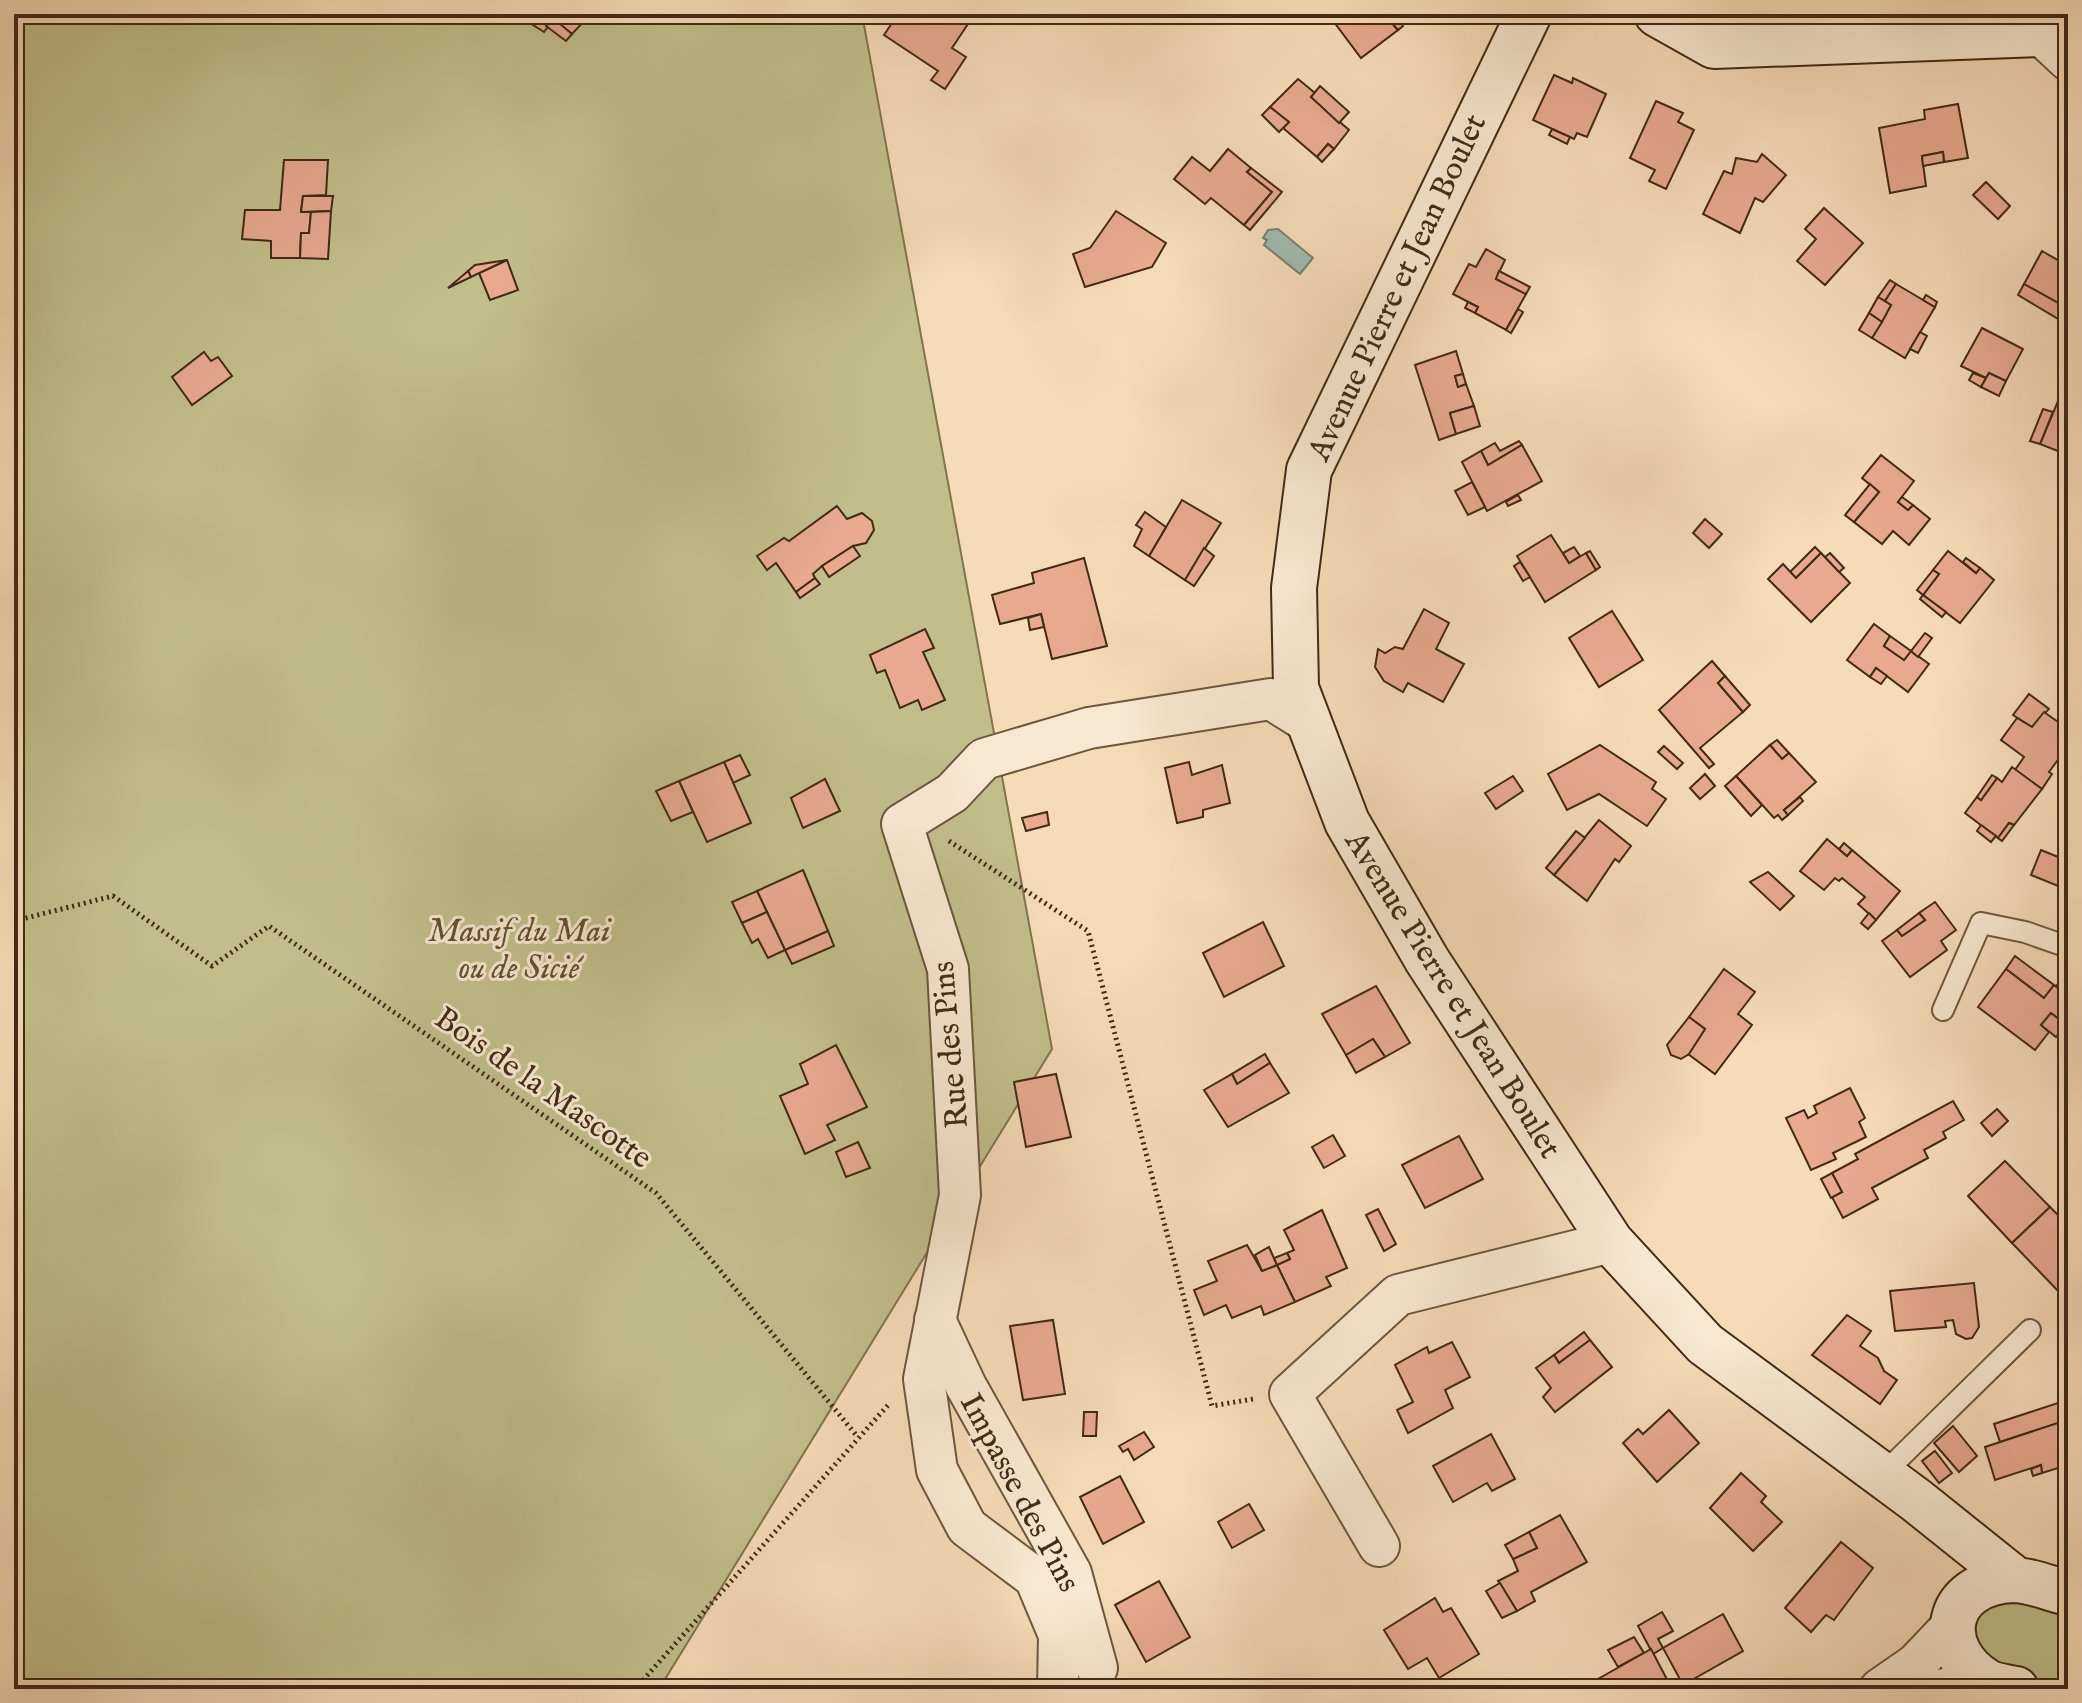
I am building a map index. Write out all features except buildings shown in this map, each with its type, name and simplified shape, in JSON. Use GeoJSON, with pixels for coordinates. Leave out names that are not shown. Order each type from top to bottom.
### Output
{"type":"FeatureCollection","features":[{"type":"Feature","properties":{"kind":"street","name":"Avenue Pierre et Jean Boulet"},"geometry":{"type":"LineString","coordinates":[[1529,14],[1309,470],[1294,588],[1296,688],[1347,822],[1427,960],[1611,1242],[1705,1344],[1882,1475],[2016,1580]]}},
{"type":"Feature","properties":{"kind":"street"},"geometry":{"type":"LineString","coordinates":[[1657,14],[1714,46],[2059,37]]}},
{"type":"Feature","properties":{"kind":"street"},"geometry":{"type":"LineString","coordinates":[[913,818],[952,793],[984,759],[1089,728],[1271,699],[1311,724]]}},
{"type":"Feature","properties":{"kind":"street","name":"Rue des Pins"},"geometry":{"type":"LineString","coordinates":[[913,818],[902,824],[948,969],[960,1195],[925,1373],[937,1470],[967,1527],[1035,1578],[1059,1635],[1058,1689]]}},
{"type":"Feature","properties":{"kind":"street"},"geometry":{"type":"LineString","coordinates":[[1379,1546],[1290,1394],[1398,1295],[1611,1242]]}},
{"type":"Feature","properties":{"kind":"street","name":"Impasse des Pins"},"geometry":{"type":"LineString","coordinates":[[935,1320],[966,1386],[1071,1573],[1097,1668]]}},
{"type":"Feature","properties":{"kind":"street"},"geometry":{"type":"LineString","coordinates":[[1946,1527],[1958,1611],[1958,1648],[1972,1669],[2002,1686]]}},
{"type":"Feature","properties":{"kind":"street"},"geometry":{"type":"LineString","coordinates":[[1880,1689],[1916,1664],[1958,1611],[1986,1584],[2016,1580],[2068,1593]]}},
{"type":"Feature","properties":{"kind":"street"},"geometry":{"type":"LineString","coordinates":[[1944,1689],[2002,1686]]}},
{"type":"Feature","properties":{"kind":"lane"},"geometry":{"type":"LineString","coordinates":[[1943,1010],[1981,923],[2025,932],[2068,947]]}},
{"type":"Feature","properties":{"kind":"lane"},"geometry":{"type":"LineString","coordinates":[[1882,1475],[2030,1330]]}},
{"type":"Feature","properties":{"kind":"path"},"geometry":{"type":"LineString","coordinates":[[913,818],[1088,931],[1212,1406],[1290,1394]]}},
{"type":"Feature","properties":{"kind":"path","name":"Bois de la Mascotte"},"geometry":{"type":"LineString","coordinates":[[14,921],[113,896],[212,966],[269,926],[656,1193],[857,1436]]}},
{"type":"Feature","properties":{"kind":"path"},"geometry":{"type":"LineString","coordinates":[[635,1689],[857,1436],[925,1373]]}},
{"type":"Feature","properties":{"kind":"green space","name":"Massif du Mai ou de Sicié"},"geometry":{"type":"Polygon","coordinates":[[[14,14],[862,14],[1052,1049],[659,1689],[14,1689],[14,14]]]}},
{"type":"Feature","properties":{"kind":"green space"},"geometry":{"type":"Polygon","coordinates":[[[2068,1593],[2068,1689],[2016,1689],[1988,1682],[1962,1598],[2068,1593]]]}},
{"type":"Feature","properties":{"kind":"shaded area"},"geometry":{"type":"Polygon","coordinates":[[[1278,229],[1313,258],[1300,274],[1264,245],[1267,240],[1263,238],[1268,230],[1278,229]]]}}]}
